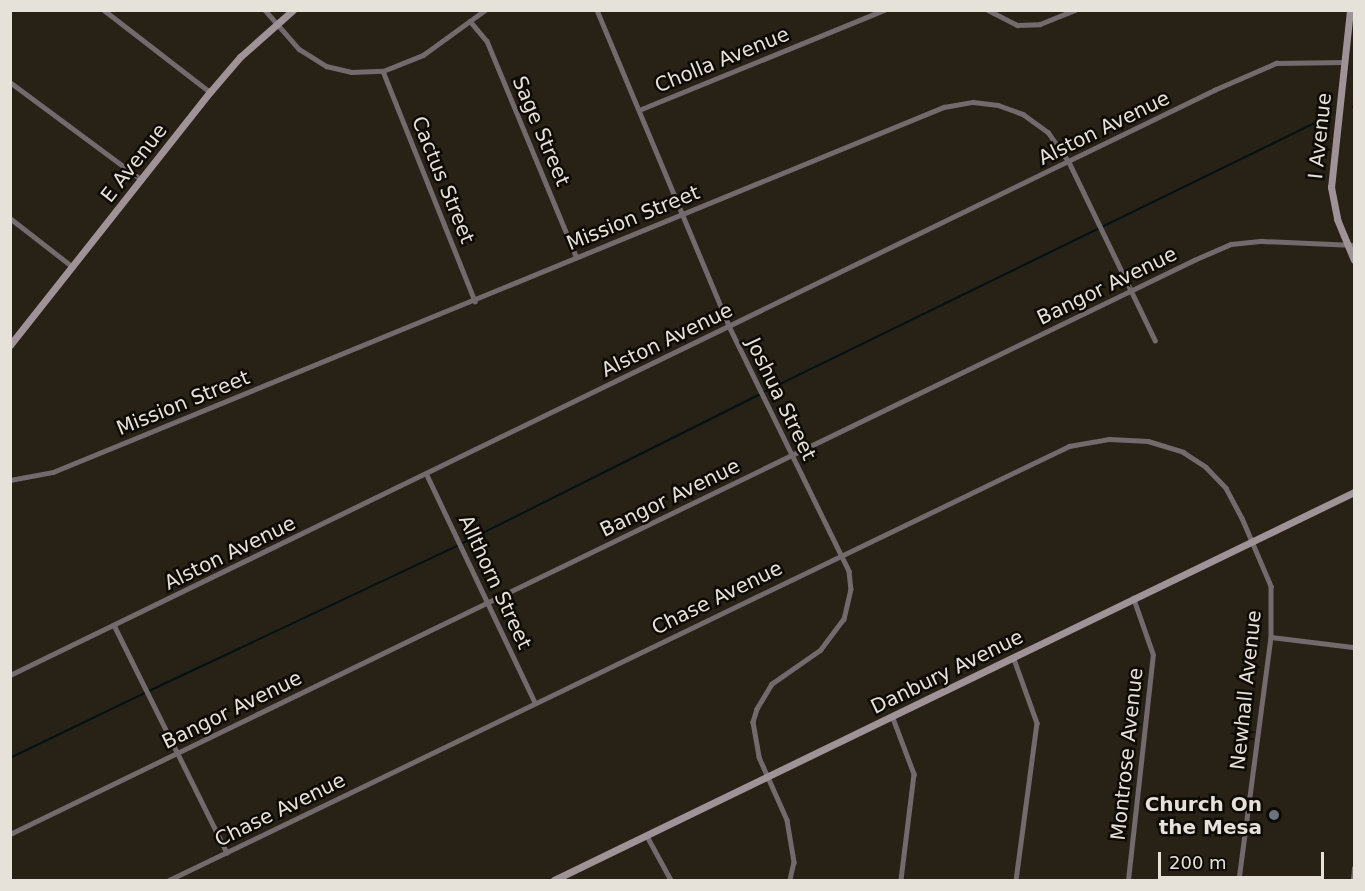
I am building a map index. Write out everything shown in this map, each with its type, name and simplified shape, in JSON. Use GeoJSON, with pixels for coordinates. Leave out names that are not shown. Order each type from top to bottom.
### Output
{"type":"FeatureCollection","features":[{"type":"Feature","properties":{"kind":"street"},"geometry":{"type":"LineString","coordinates":[[104,10],[210,92]]}},
{"type":"Feature","properties":{"kind":"street"},"geometry":{"type":"LineString","coordinates":[[265,10],[299,49],[326,66],[351,72],[383,71],[423,55],[485,10]]}},
{"type":"Feature","properties":{"kind":"street","name":"E Avenue"},"geometry":{"type":"LineString","coordinates":[[10,345],[210,92],[275,24],[293,10]]}},
{"type":"Feature","properties":{"kind":"street","name":"Joshua Street"},"geometry":{"type":"LineString","coordinates":[[597,10],[680,215],[729,326],[841,554],[851,589],[844,619],[821,650],[772,684],[757,709],[753,735],[787,820],[794,862],[790,880]]}},
{"type":"Feature","properties":{"kind":"street","name":"Cholla Avenue"},"geometry":{"type":"LineString","coordinates":[[639,110],[884,10]]}},
{"type":"Feature","properties":{"kind":"street"},"geometry":{"type":"LineString","coordinates":[[988,10],[1017,25],[1040,24],[1075,10]]}},
{"type":"Feature","properties":{"kind":"street","name":"I Avenue"},"geometry":{"type":"LineString","coordinates":[[1350,10],[1331,187],[1346,246],[1354,260]]}},
{"type":"Feature","properties":{"kind":"street","name":"Sage Street"},"geometry":{"type":"LineString","coordinates":[[470,21],[487,41],[576,256]]}},
{"type":"Feature","properties":{"kind":"street","name":"Alston Avenue"},"geometry":{"type":"LineString","coordinates":[[10,675],[1276,63],[1344,62]]}},
{"type":"Feature","properties":{"kind":"street","name":"Cactus Street"},"geometry":{"type":"LineString","coordinates":[[383,71],[475,301]]}},
{"type":"Feature","properties":{"kind":"street"},"geometry":{"type":"LineString","coordinates":[[10,82],[142,180]]}},
{"type":"Feature","properties":{"kind":"street","name":"Mission Street"},"geometry":{"type":"LineString","coordinates":[[10,480],[53,472],[944,107],[973,102],[998,105],[1023,114],[1048,132],[1069,162],[1155,340]]}},
{"type":"Feature","properties":{"kind":"street"},"geometry":{"type":"LineString","coordinates":[[10,218],[73,267]]}},
{"type":"Feature","properties":{"kind":"street","name":"Bangor Avenue"},"geometry":{"type":"LineString","coordinates":[[10,834],[1231,244],[1262,241],[1354,245]]}},
{"type":"Feature","properties":{"kind":"street","name":"Chase Avenue"},"geometry":{"type":"LineString","coordinates":[[169,880],[841,554],[1070,446],[1109,440],[1148,441],[1183,452],[1206,467],[1226,488],[1253,542]]}},
{"type":"Feature","properties":{"kind":"street","name":"Allthorn Street"},"geometry":{"type":"LineString","coordinates":[[427,475],[535,702]]}},
{"type":"Feature","properties":{"kind":"street","name":"Danbury Avenue"},"geometry":{"type":"LineString","coordinates":[[554,880],[768,775],[893,718],[1133,598],[1354,492]]}},
{"type":"Feature","properties":{"kind":"street","name":"Newhall Avenue"},"geometry":{"type":"LineString","coordinates":[[1239,880],[1271,637],[1271,586],[1253,542]]}},
{"type":"Feature","properties":{"kind":"street","name":"Montrose Avenue"},"geometry":{"type":"LineString","coordinates":[[1128,880],[1153,655],[1133,598]]}},
{"type":"Feature","properties":{"kind":"street"},"geometry":{"type":"LineString","coordinates":[[114,625],[226,853]]}},
{"type":"Feature","properties":{"kind":"street"},"geometry":{"type":"LineString","coordinates":[[1271,637],[1354,647]]}},
{"type":"Feature","properties":{"kind":"street"},"geometry":{"type":"LineString","coordinates":[[1014,659],[1037,723],[1016,880]]}},
{"type":"Feature","properties":{"kind":"street"},"geometry":{"type":"LineString","coordinates":[[893,718],[914,774],[901,880]]}},
{"type":"Feature","properties":{"kind":"street"},"geometry":{"type":"LineString","coordinates":[[646,836],[671,880]]}},
{"type":"Feature","properties":{"kind":"street"},"geometry":{"type":"LineString","coordinates":[[1353,880],[1354,868]]}},
{"type":"Feature","properties":{"kind":"waterway"},"geometry":{"type":"LineString","coordinates":[[764,392],[1325,118]]}},
{"type":"Feature","properties":{"kind":"waterway"},"geometry":{"type":"LineString","coordinates":[[149,691],[461,544],[760,394]]}},
{"type":"Feature","properties":{"kind":"waterway"},"geometry":{"type":"LineString","coordinates":[[10,758],[145,693]]}},
{"type":"Feature","properties":{"kind":"place","name":"Church On the Mesa"},"geometry":{"type":"Point","coordinates":[1274,815]}}]}
